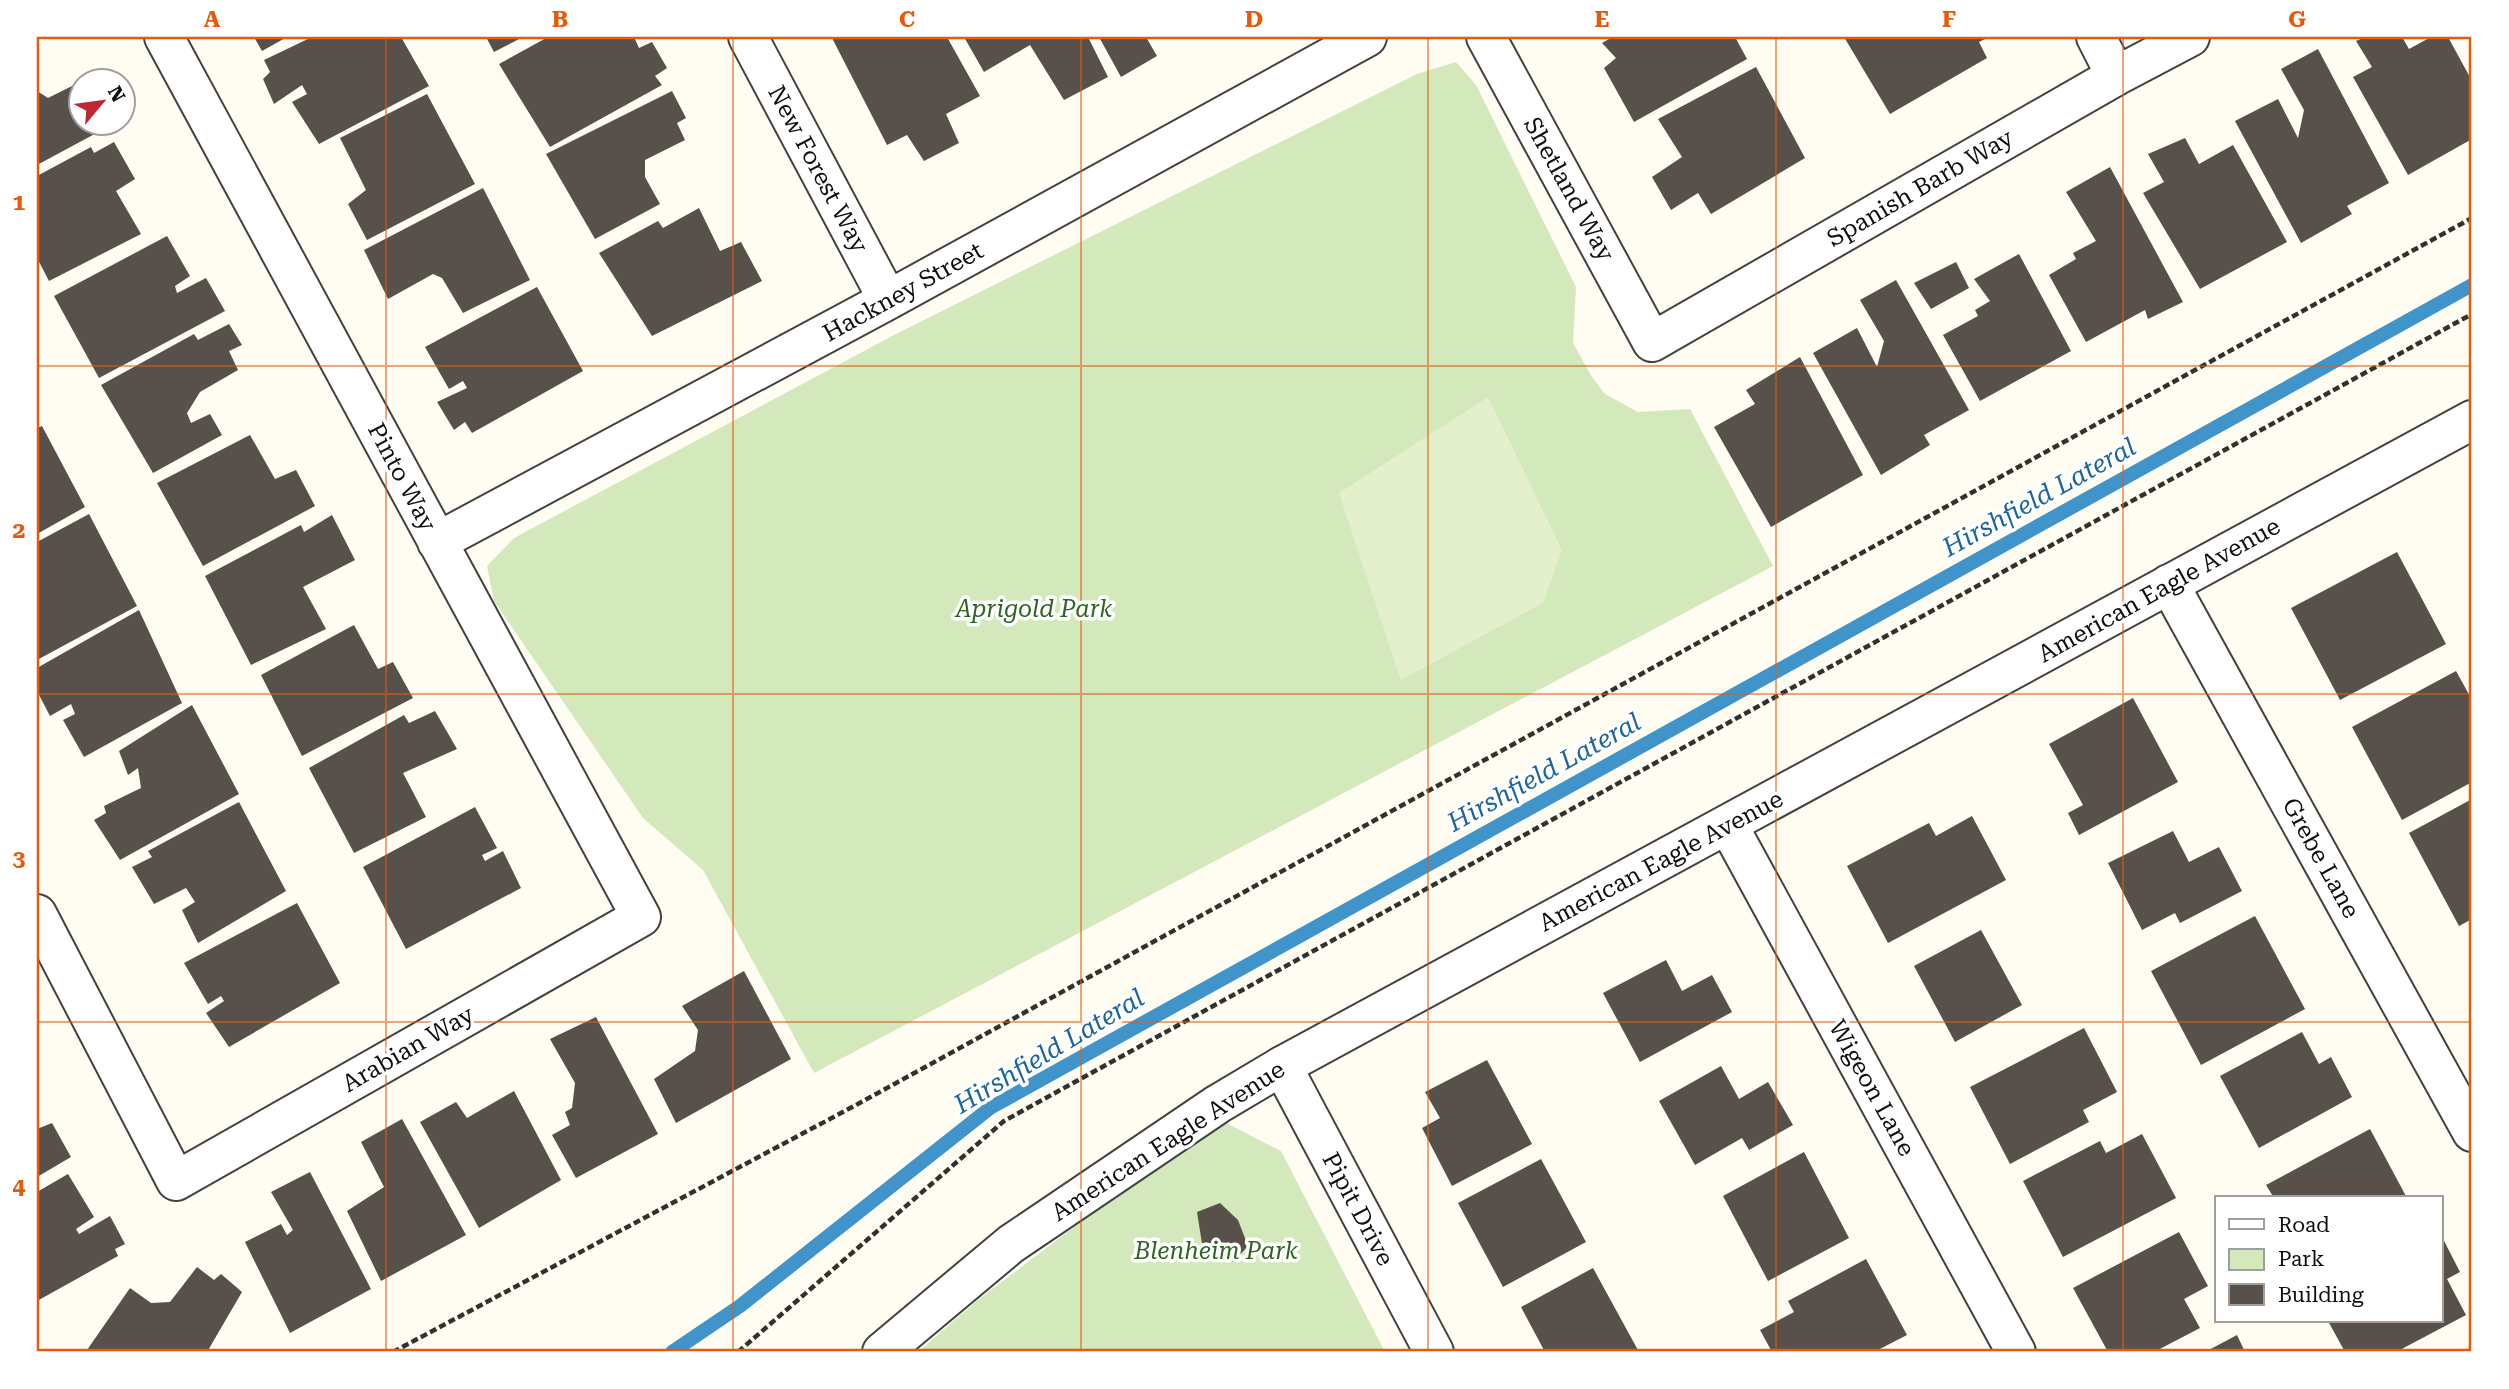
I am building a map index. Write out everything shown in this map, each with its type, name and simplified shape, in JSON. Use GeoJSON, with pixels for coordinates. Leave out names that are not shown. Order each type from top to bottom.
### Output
{"type":"FeatureCollection","features":[{"type":"Feature","properties":{"kind":"street","name":"Pinto Way"},"geometry":{"type":"LineString","coordinates":[[164,37],[641,917]]}},
{"type":"Feature","properties":{"kind":"street","name":"New Forest Way"},"geometry":{"type":"LineString","coordinates":[[748,37],[888,300]]}},
{"type":"Feature","properties":{"kind":"street","name":"Hackney Street"},"geometry":{"type":"LineString","coordinates":[[437,542],[888,300],[1367,37]]}},
{"type":"Feature","properties":{"kind":"street","name":"Shetland Way"},"geometry":{"type":"LineString","coordinates":[[1486,37],[1652,342]]}},
{"type":"Feature","properties":{"kind":"street"},"geometry":{"type":"LineString","coordinates":[[2096,37],[2116,76]]}},
{"type":"Feature","properties":{"kind":"street","name":"Spanish Barb Way"},"geometry":{"type":"LineString","coordinates":[[1652,342],[2116,76],[2190,37]]}},
{"type":"Feature","properties":{"kind":"street","name":"American Eagle Avenue"},"geometry":{"type":"LineString","coordinates":[[882,1352],[1011,1244],[1217,1104],[1282,1066],[2472,420]]}},
{"type":"Feature","properties":{"kind":"street","name":"Grebe Lane"},"geometry":{"type":"LineString","coordinates":[[2169,584],[2472,1132]]}},
{"type":"Feature","properties":{"kind":"street","name":"Wigeon Lane"},"geometry":{"type":"LineString","coordinates":[[1728,825],[2016,1352]]}},
{"type":"Feature","properties":{"kind":"street","name":"Arabian Way"},"geometry":{"type":"LineString","coordinates":[[37,914],[176,1181],[641,917]]}},
{"type":"Feature","properties":{"kind":"street","name":"Pipit Drive"},"geometry":{"type":"LineString","coordinates":[[1282,1066],[1434,1352]]}},
{"type":"Feature","properties":{"kind":"path"},"geometry":{"type":"LineString","coordinates":[[393,1352],[856,1105],[2472,218]]}},
{"type":"Feature","properties":{"kind":"path"},"geometry":{"type":"LineString","coordinates":[[738,1352],[1004,1121],[2472,314]]}},
{"type":"Feature","properties":{"kind":"green space","name":"Aprigold Park"},"geometry":{"type":"Polygon","coordinates":[[[1456,62],[1476,85],[1576,287],[1573,343],[1592,377],[1605,394],[1638,412],[1690,409],[1773,566],[814,1073],[703,870],[643,818],[494,601],[487,566],[514,538],[894,335],[1417,74],[1456,62]]]}},
{"type":"Feature","properties":{"kind":"green space"},"geometry":{"type":"Polygon","coordinates":[[[1488,397],[1562,550],[1543,603],[1401,680],[1339,493],[1488,397]]]}},
{"type":"Feature","properties":{"kind":"green space","name":"Blenheim Park"},"geometry":{"type":"Polygon","coordinates":[[[1226,1123],[1281,1151],[1385,1352],[918,1352],[979,1299],[1131,1184],[1226,1123]]]}},
{"type":"Feature","properties":{"kind":"building"},"geometry":{"type":"Polygon","coordinates":[[[254,37],[287,37],[262,51],[254,37]]]}},
{"type":"Feature","properties":{"kind":"building"},"geometry":{"type":"Polygon","coordinates":[[[312,37],[401,37],[429,86],[319,144],[292,102],[307,94],[302,85],[274,104],[263,79],[270,72],[264,60],[312,37]]]}},
{"type":"Feature","properties":{"kind":"building"},"geometry":{"type":"Polygon","coordinates":[[[486,37],[523,37],[494,52],[486,37]]]}},
{"type":"Feature","properties":{"kind":"building"},"geometry":{"type":"Polygon","coordinates":[[[548,37],[634,37],[639,48],[652,42],[667,68],[655,76],[662,85],[550,147],[499,64],[548,37]]]}},
{"type":"Feature","properties":{"kind":"building"},"geometry":{"type":"Polygon","coordinates":[[[947,37],[980,96],[946,114],[959,143],[924,161],[907,135],[887,145],[832,38],[947,37]]]}},
{"type":"Feature","properties":{"kind":"building"},"geometry":{"type":"Polygon","coordinates":[[[964,37],[1088,37],[1108,77],[1064,100],[1030,45],[984,72],[964,37]]]}},
{"type":"Feature","properties":{"kind":"building"},"geometry":{"type":"Polygon","coordinates":[[[1099,37],[1146,37],[1157,56],[1121,77],[1099,37]]]}},
{"type":"Feature","properties":{"kind":"building"},"geometry":{"type":"Polygon","coordinates":[[[1608,37],[1735,37],[1747,59],[1634,122],[1604,68],[1616,58],[1602,43],[1609,39],[1608,37]]]}},
{"type":"Feature","properties":{"kind":"building"},"geometry":{"type":"Polygon","coordinates":[[[1844,37],[1989,37],[1979,42],[1987,58],[1890,114],[1844,37]]]}},
{"type":"Feature","properties":{"kind":"building"},"geometry":{"type":"Polygon","coordinates":[[[2365,37],[2402,37],[2409,49],[2431,37],[2448,37],[2472,81],[2472,139],[2408,175],[2353,77],[2372,67],[2356,41],[2365,37]]]}},
{"type":"Feature","properties":{"kind":"building"},"geometry":{"type":"Polygon","coordinates":[[[2318,49],[2389,183],[2347,206],[2352,214],[2301,243],[2235,121],[2278,99],[2298,138],[2304,110],[2281,69],[2318,49]]]}},
{"type":"Feature","properties":{"kind":"building"},"geometry":{"type":"Polygon","coordinates":[[[1756,67],[1805,158],[1711,214],[1698,193],[1671,210],[1652,177],[1682,157],[1658,119],[1756,67]]]}},
{"type":"Feature","properties":{"kind":"building"},"geometry":{"type":"Polygon","coordinates":[[[66,89],[66,136],[91,136],[37,165],[37,91],[48,98],[66,89]]]}},
{"type":"Feature","properties":{"kind":"building"},"geometry":{"type":"Polygon","coordinates":[[[672,91],[686,118],[677,123],[685,140],[645,160],[645,177],[660,204],[595,239],[546,154],[672,91]]]}},
{"type":"Feature","properties":{"kind":"building"},"geometry":{"type":"Polygon","coordinates":[[[427,94],[475,184],[367,240],[348,204],[366,190],[340,138],[427,94]]]}},
{"type":"Feature","properties":{"kind":"building"},"geometry":{"type":"Polygon","coordinates":[[[2185,138],[2199,164],[2233,145],[2287,242],[2200,289],[2143,193],[2164,182],[2148,154],[2185,138]]]}},
{"type":"Feature","properties":{"kind":"building"},"geometry":{"type":"Polygon","coordinates":[[[114,142],[135,179],[116,191],[141,234],[49,281],[37,258],[37,176],[91,147],[94,153],[114,142]]]}},
{"type":"Feature","properties":{"kind":"building"},"geometry":{"type":"Polygon","coordinates":[[[2110,167],[2183,302],[2148,319],[2145,310],[2086,342],[2049,275],[2076,259],[2073,253],[2096,241],[2066,192],[2110,167]]]}},
{"type":"Feature","properties":{"kind":"building"},"geometry":{"type":"Polygon","coordinates":[[[483,188],[530,280],[463,313],[442,278],[433,274],[388,299],[364,250],[483,188]]]}},
{"type":"Feature","properties":{"kind":"building"},"geometry":{"type":"Polygon","coordinates":[[[699,208],[720,251],[741,242],[762,281],[652,336],[599,253],[658,221],[663,228],[699,208]]]}},
{"type":"Feature","properties":{"kind":"building"},"geometry":{"type":"Polygon","coordinates":[[[167,236],[190,276],[175,286],[177,293],[206,278],[225,311],[99,378],[54,296],[167,236]]]}},
{"type":"Feature","properties":{"kind":"building"},"geometry":{"type":"Polygon","coordinates":[[[2019,254],[2071,351],[1980,401],[1943,335],[1978,316],[1975,310],[1990,301],[1974,279],[2019,254]]]}},
{"type":"Feature","properties":{"kind":"building"},"geometry":{"type":"Polygon","coordinates":[[[1956,262],[1969,288],[1931,309],[1914,283],[1956,262]]]}},
{"type":"Feature","properties":{"kind":"building"},"geometry":{"type":"Polygon","coordinates":[[[1896,280],[1969,410],[1924,435],[1930,445],[1881,475],[1813,353],[1857,328],[1877,367],[1884,341],[1860,300],[1896,280]]]}},
{"type":"Feature","properties":{"kind":"building"},"geometry":{"type":"Polygon","coordinates":[[[537,287],[583,371],[472,433],[465,422],[454,430],[437,402],[467,388],[463,381],[449,389],[425,347],[537,287]]]}},
{"type":"Feature","properties":{"kind":"building"},"geometry":{"type":"Polygon","coordinates":[[[229,324],[242,345],[229,351],[238,370],[200,392],[187,413],[191,423],[210,414],[222,435],[153,473],[101,385],[194,334],[198,340],[229,324]]]}},
{"type":"Feature","properties":{"kind":"building"},"geometry":{"type":"Polygon","coordinates":[[[1800,357],[1863,475],[1771,527],[1714,427],[1755,404],[1746,390],[1800,357]]]}},
{"type":"Feature","properties":{"kind":"building"},"geometry":{"type":"Polygon","coordinates":[[[42,426],[85,507],[37,534],[37,428],[42,426]]]}},
{"type":"Feature","properties":{"kind":"building"},"geometry":{"type":"Polygon","coordinates":[[[250,435],[275,479],[296,470],[315,506],[203,566],[157,483],[250,435]]]}},
{"type":"Feature","properties":{"kind":"building"},"geometry":{"type":"Polygon","coordinates":[[[89,514],[137,606],[37,660],[37,542],[89,514]]]}},
{"type":"Feature","properties":{"kind":"building"},"geometry":{"type":"Polygon","coordinates":[[[332,515],[355,560],[303,587],[326,629],[251,665],[205,576],[301,525],[304,532],[332,515]]]}},
{"type":"Feature","properties":{"kind":"building"},"geometry":{"type":"Polygon","coordinates":[[[2397,552],[2446,644],[2340,700],[2291,608],[2397,552]]]}},
{"type":"Feature","properties":{"kind":"building"},"geometry":{"type":"Polygon","coordinates":[[[139,610],[182,703],[84,757],[63,720],[75,714],[71,704],[50,716],[37,691],[37,668],[139,610]]]}},
{"type":"Feature","properties":{"kind":"building"},"geometry":{"type":"Polygon","coordinates":[[[354,625],[378,669],[393,662],[413,698],[302,756],[261,675],[354,625]]]}},
{"type":"Feature","properties":{"kind":"building"},"geometry":{"type":"Polygon","coordinates":[[[2456,671],[2472,700],[2472,782],[2402,820],[2352,727],[2456,671]]]}},
{"type":"Feature","properties":{"kind":"building"},"geometry":{"type":"Polygon","coordinates":[[[2133,698],[2178,782],[2079,835],[2068,813],[2083,805],[2049,744],[2133,698]]]}},
{"type":"Feature","properties":{"kind":"building"},"geometry":{"type":"Polygon","coordinates":[[[192,705],[239,794],[120,860],[94,820],[106,813],[104,806],[141,788],[138,768],[128,775],[119,751],[192,705]]]}},
{"type":"Feature","properties":{"kind":"building"},"geometry":{"type":"Polygon","coordinates":[[[435,711],[457,749],[403,773],[426,817],[354,853],[309,768],[404,715],[409,723],[435,711]]]}},
{"type":"Feature","properties":{"kind":"building"},"geometry":{"type":"Polygon","coordinates":[[[2472,799],[2472,919],[2459,926],[2409,833],[2472,799]]]}},
{"type":"Feature","properties":{"kind":"building"},"geometry":{"type":"Polygon","coordinates":[[[239,802],[286,891],[198,943],[182,910],[195,902],[186,888],[154,904],[132,867],[152,857],[148,851],[239,802]]]}},
{"type":"Feature","properties":{"kind":"building"},"geometry":{"type":"Polygon","coordinates":[[[475,807],[497,848],[482,855],[485,861],[503,851],[521,888],[406,949],[363,867],[475,807]]]}},
{"type":"Feature","properties":{"kind":"building"},"geometry":{"type":"Polygon","coordinates":[[[1972,816],[2006,880],[1888,943],[1847,866],[1929,823],[1936,836],[1972,816]]]}},
{"type":"Feature","properties":{"kind":"building"},"geometry":{"type":"Polygon","coordinates":[[[2173,831],[2189,862],[2219,847],[2242,891],[2180,923],[2175,913],[2142,930],[2108,863],[2173,831]]]}},
{"type":"Feature","properties":{"kind":"building"},"geometry":{"type":"Polygon","coordinates":[[[297,903],[340,983],[229,1047],[206,1013],[224,1001],[221,996],[208,1004],[184,963],[297,903]]]}},
{"type":"Feature","properties":{"kind":"building"},"geometry":{"type":"Polygon","coordinates":[[[2255,916],[2305,1009],[2201,1065],[2151,971],[2255,916]]]}},
{"type":"Feature","properties":{"kind":"building"},"geometry":{"type":"Polygon","coordinates":[[[1981,930],[2022,1005],[1955,1042],[1914,966],[1981,930]]]}},
{"type":"Feature","properties":{"kind":"building"},"geometry":{"type":"Polygon","coordinates":[[[1666,960],[1682,991],[1712,975],[1732,1012],[1640,1062],[1603,993],[1666,960]]]}},
{"type":"Feature","properties":{"kind":"building"},"geometry":{"type":"Polygon","coordinates":[[[744,971],[791,1059],[676,1123],[654,1079],[695,1051],[698,1030],[682,1006],[744,971]]]}},
{"type":"Feature","properties":{"kind":"building"},"geometry":{"type":"Polygon","coordinates":[[[596,1017],[658,1134],[576,1178],[552,1135],[570,1125],[565,1112],[572,1108],[575,1083],[550,1039],[596,1017]]]}},
{"type":"Feature","properties":{"kind":"building"},"geometry":{"type":"Polygon","coordinates":[[[2084,1028],[2117,1092],[2083,1110],[2089,1122],[2010,1164],[1970,1087],[2084,1028]]]}},
{"type":"Feature","properties":{"kind":"building"},"geometry":{"type":"Polygon","coordinates":[[[2302,1032],[2319,1064],[2331,1057],[2352,1097],[2259,1148],[2220,1076],[2302,1032]]]}},
{"type":"Feature","properties":{"kind":"building"},"geometry":{"type":"Polygon","coordinates":[[[1487,1060],[1532,1144],[1452,1186],[1422,1128],[1440,1118],[1425,1092],[1487,1060]]]}},
{"type":"Feature","properties":{"kind":"building"},"geometry":{"type":"Polygon","coordinates":[[[1721,1066],[1739,1099],[1768,1082],[1793,1125],[1749,1150],[1742,1138],[1695,1165],[1659,1101],[1721,1066]]]}},
{"type":"Feature","properties":{"kind":"building"},"geometry":{"type":"Polygon","coordinates":[[[514,1091],[561,1180],[479,1228],[420,1122],[456,1102],[467,1118],[514,1091]]]}},
{"type":"Feature","properties":{"kind":"building"},"geometry":{"type":"Polygon","coordinates":[[[402,1119],[466,1235],[381,1281],[347,1211],[384,1187],[361,1142],[402,1119]]]}},
{"type":"Feature","properties":{"kind":"building"},"geometry":{"type":"Polygon","coordinates":[[[52,1123],[71,1157],[37,1177],[37,1129],[52,1123]]]}},
{"type":"Feature","properties":{"kind":"building"},"geometry":{"type":"Polygon","coordinates":[[[2370,1129],[2406,1196],[2273,1196],[2266,1185],[2370,1129]]]}},
{"type":"Feature","properties":{"kind":"building"},"geometry":{"type":"Polygon","coordinates":[[[2142,1134],[2176,1198],[2063,1257],[2023,1181],[2100,1141],[2106,1153],[2142,1134]]]}},
{"type":"Feature","properties":{"kind":"building"},"geometry":{"type":"Polygon","coordinates":[[[1804,1152],[1849,1238],[1768,1281],[1723,1196],[1804,1152]]]}},
{"type":"Feature","properties":{"kind":"building"},"geometry":{"type":"Polygon","coordinates":[[[1541,1159],[1586,1242],[1503,1287],[1458,1203],[1541,1159]]]}},
{"type":"Feature","properties":{"kind":"building"},"geometry":{"type":"Polygon","coordinates":[[[310,1172],[371,1289],[290,1333],[245,1242],[281,1224],[287,1235],[293,1230],[271,1192],[310,1172]]]}},
{"type":"Feature","properties":{"kind":"building"},"geometry":{"type":"Polygon","coordinates":[[[68,1174],[94,1217],[76,1229],[79,1234],[110,1216],[125,1244],[115,1249],[118,1256],[37,1301],[37,1192],[68,1174]]]}},
{"type":"Feature","properties":{"kind":"building"},"geometry":{"type":"Polygon","coordinates":[[[1220,1203],[1238,1220],[1248,1246],[1233,1262],[1203,1250],[1197,1212],[1220,1203]]]}},
{"type":"Feature","properties":{"kind":"building"},"geometry":{"type":"Polygon","coordinates":[[[2179,1232],[2208,1286],[2184,1299],[2200,1328],[2154,1352],[2108,1352],[2073,1288],[2179,1232]]]}},
{"type":"Feature","properties":{"kind":"building"},"geometry":{"type":"Polygon","coordinates":[[[2442,1237],[2460,1272],[2447,1279],[2466,1315],[2396,1352],[2345,1352],[2329,1322],[2442,1322],[2442,1237]]]}},
{"type":"Feature","properties":{"kind":"building"},"geometry":{"type":"Polygon","coordinates":[[[1866,1259],[1907,1335],[1874,1352],[1772,1352],[1760,1330],[1794,1312],[1788,1301],[1866,1259]]]}},
{"type":"Feature","properties":{"kind":"building"},"geometry":{"type":"Polygon","coordinates":[[[197,1267],[214,1280],[221,1274],[242,1292],[207,1352],[87,1350],[130,1288],[151,1303],[170,1302],[197,1267]]]}},
{"type":"Feature","properties":{"kind":"building"},"geometry":{"type":"Polygon","coordinates":[[[1593,1268],[1639,1352],[1545,1352],[1521,1307],[1593,1268]]]}},
{"type":"Feature","properties":{"kind":"building"},"geometry":{"type":"Polygon","coordinates":[[[2237,1335],[2245,1352],[2205,1352],[2237,1335]]]}},
{"type":"Feature","properties":{"kind":"waterway","name":"Hirshfield Lateral"},"geometry":{"type":"LineString","coordinates":[[672,1352],[740,1306],[990,1108],[2472,285]]}}]}
